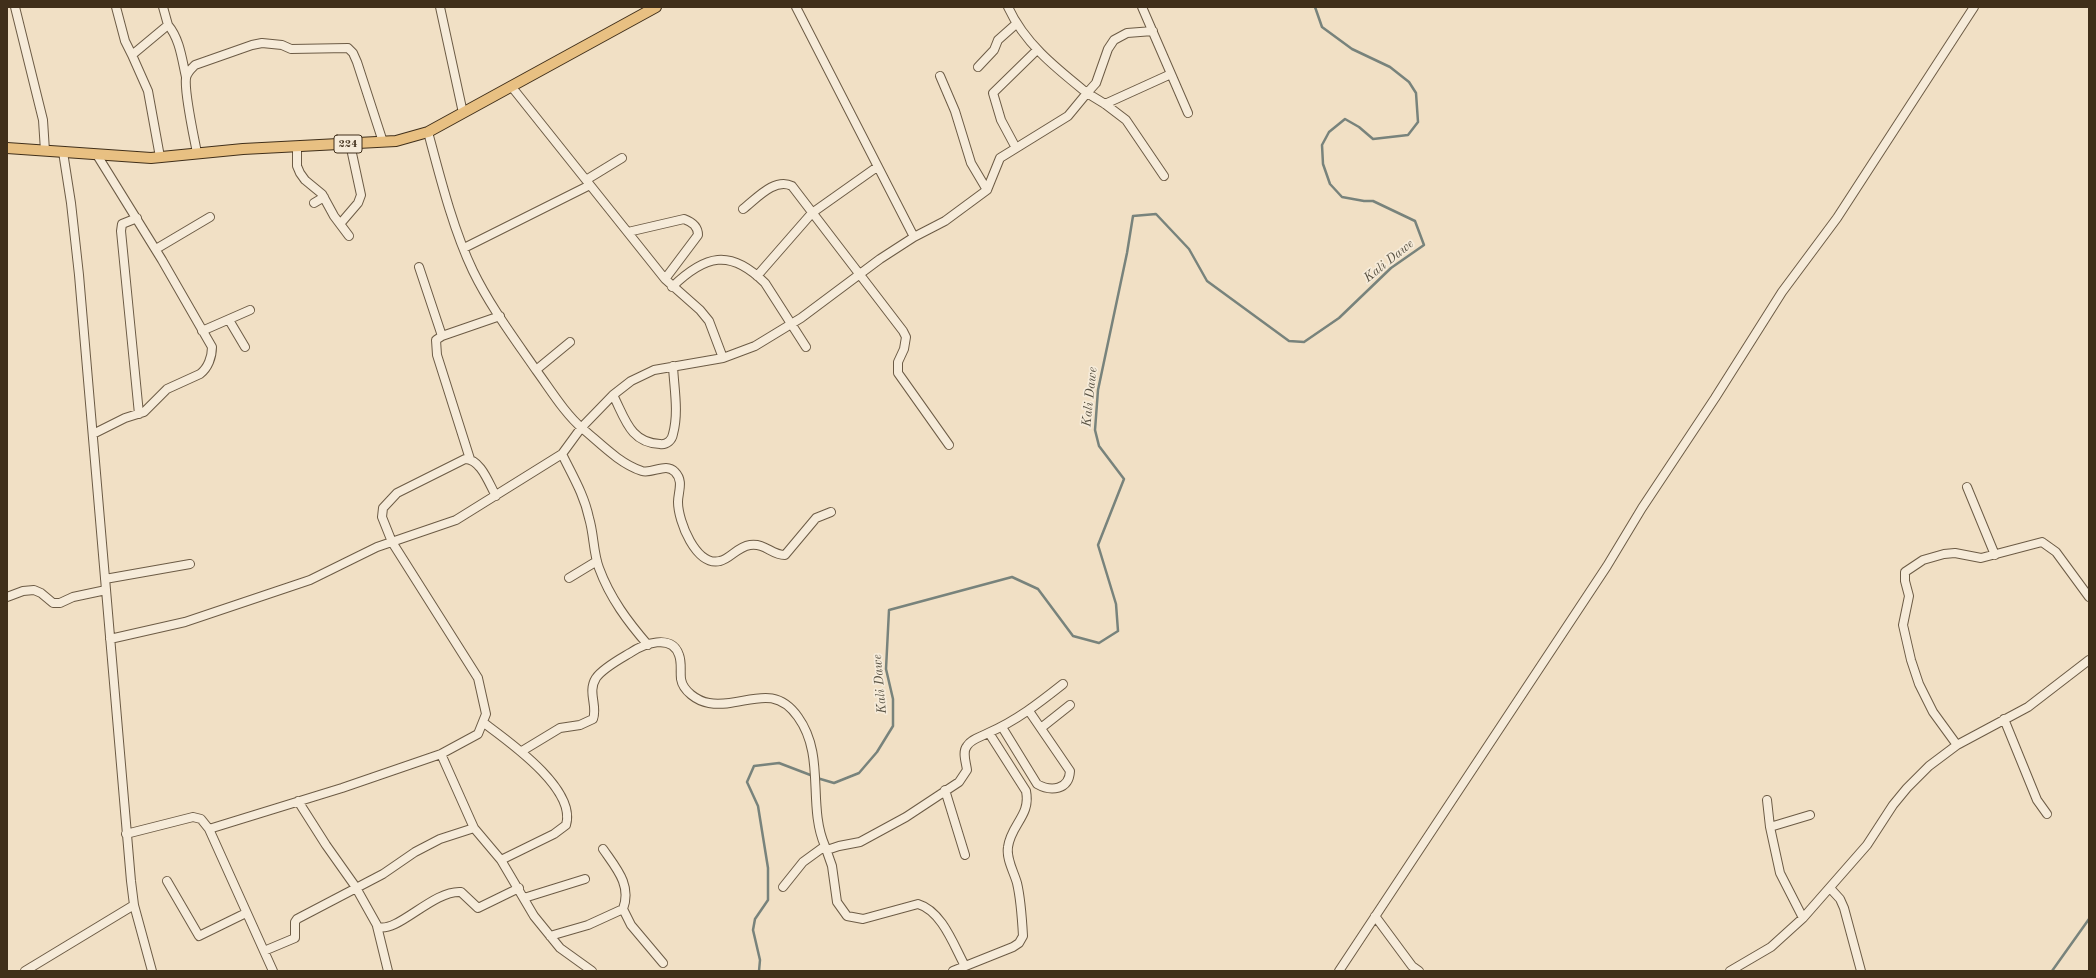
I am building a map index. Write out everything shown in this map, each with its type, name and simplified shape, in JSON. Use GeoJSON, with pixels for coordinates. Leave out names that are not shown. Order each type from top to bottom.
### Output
{"type":"FeatureCollection","features":[{"type":"Feature","properties":{"kind":"main road","name":"224"},"geometry":{"type":"LineString","coordinates":[[7,148],[98,155],[160,157],[197,153],[383,142],[415,137],[428,132],[656,7]]}},
{"type":"Feature","properties":{"kind":"street"},"geometry":{"type":"LineString","coordinates":[[15,7],[43,120],[45,151]]}},
{"type":"Feature","properties":{"kind":"street"},"geometry":{"type":"LineString","coordinates":[[116,7],[125,41],[148,91],[160,157]]}},
{"type":"Feature","properties":{"kind":"street"},"geometry":{"type":"LineString","coordinates":[[163,7],[168,24],[173,30],[178,42],[186,77],[197,153]]}},
{"type":"Feature","properties":{"kind":"street"},"geometry":{"type":"LineString","coordinates":[[440,7],[463,113]]}},
{"type":"Feature","properties":{"kind":"street"},"geometry":{"type":"LineString","coordinates":[[796,7],[840,89],[877,167],[914,238]]}},
{"type":"Feature","properties":{"kind":"street"},"geometry":{"type":"LineString","coordinates":[[1008,7],[1016,24],[1037,50],[1087,94],[1105,104],[1126,120],[1164,176]]}},
{"type":"Feature","properties":{"kind":"street"},"geometry":{"type":"LineString","coordinates":[[1142,7],[1164,52],[1188,113]]}},
{"type":"Feature","properties":{"kind":"street"},"geometry":{"type":"LineString","coordinates":[[1339,971],[1607,566],[1642,508],[1716,398],[1782,292],[1837,218],[1974,7]]}},
{"type":"Feature","properties":{"kind":"street"},"geometry":{"type":"LineString","coordinates":[[132,55],[168,24]]}},
{"type":"Feature","properties":{"kind":"street"},"geometry":{"type":"LineString","coordinates":[[978,67],[994,50],[998,40],[1016,24]]}},
{"type":"Feature","properties":{"kind":"street"},"geometry":{"type":"LineString","coordinates":[[110,639],[185,622],[310,580],[377,547],[456,520],[562,454],[581,428],[613,395],[631,381],[654,370],[724,358],[755,346],[792,324],[858,275],[914,238],[944,221],[987,190],[1000,158],[1068,116],[1096,84],[1108,49],[1114,40],[1127,33],[1153,31]]}},
{"type":"Feature","properties":{"kind":"street"},"geometry":{"type":"LineString","coordinates":[[186,77],[195,65],[252,44],[267,44],[291,49],[348,48],[353,53],[357,62],[383,142]]}},
{"type":"Feature","properties":{"kind":"street"},"geometry":{"type":"LineString","coordinates":[[1016,148],[1001,120],[993,93],[1037,50]]}},
{"type":"Feature","properties":{"kind":"street"},"geometry":{"type":"LineString","coordinates":[[1105,104],[1172,74]]}},
{"type":"Feature","properties":{"kind":"street"},"geometry":{"type":"LineString","coordinates":[[940,76],[955,111],[971,163],[987,190]]}},
{"type":"Feature","properties":{"kind":"street"},"geometry":{"type":"LineString","coordinates":[[510,86],[665,279],[672,287],[700,310],[709,321],[724,358]]}},
{"type":"Feature","properties":{"kind":"street"},"geometry":{"type":"LineString","coordinates":[[428,132],[437,167],[464,248],[473,270],[500,316],[554,395],[581,428],[630,467],[645,472],[667,467],[675,471],[680,479],[678,502],[680,518],[686,534],[698,553],[708,561],[720,561],[740,548],[750,545],[763,545],[778,555],[785,555],[816,518],[831,512]]}},
{"type":"Feature","properties":{"kind":"street"},"geometry":{"type":"LineString","coordinates":[[340,224],[358,203],[361,195],[350,144]]}},
{"type":"Feature","properties":{"kind":"street"},"geometry":{"type":"LineString","coordinates":[[297,147],[297,166],[300,173],[305,180],[318,190],[324,197],[349,236]]}},
{"type":"Feature","properties":{"kind":"street"},"geometry":{"type":"LineString","coordinates":[[63,152],[71,202],[93,434],[126,834],[134,905],[152,971]]}},
{"type":"Feature","properties":{"kind":"street"},"geometry":{"type":"LineString","coordinates":[[93,434],[125,418],[144,412],[167,389],[191,380],[204,371],[212,354],[212,347],[156,250],[98,155]]}},
{"type":"Feature","properties":{"kind":"street"},"geometry":{"type":"LineString","coordinates":[[464,248],[588,182],[622,158]]}},
{"type":"Feature","properties":{"kind":"street"},"geometry":{"type":"LineString","coordinates":[[757,276],[812,213],[877,167]]}},
{"type":"Feature","properties":{"kind":"street"},"geometry":{"type":"LineString","coordinates":[[743,209],[774,185],[787,183],[792,186],[858,275],[903,331],[906,337],[904,349],[898,362],[898,373],[949,445]]}},
{"type":"Feature","properties":{"kind":"street"},"geometry":{"type":"LineString","coordinates":[[314,203],[324,197]]}},
{"type":"Feature","properties":{"kind":"street"},"geometry":{"type":"LineString","coordinates":[[156,250],[210,217]]}},
{"type":"Feature","properties":{"kind":"street"},"geometry":{"type":"LineString","coordinates":[[137,218],[122,224],[121,231],[139,414]]}},
{"type":"Feature","properties":{"kind":"street"},"geometry":{"type":"LineString","coordinates":[[628,232],[684,219],[696,226],[698,235],[665,279]]}},
{"type":"Feature","properties":{"kind":"street"},"geometry":{"type":"LineString","coordinates":[[672,287],[695,267],[704,262],[718,259],[729,261],[757,276],[765,283],[806,347]]}},
{"type":"Feature","properties":{"kind":"street"},"geometry":{"type":"LineString","coordinates":[[419,267],[442,336]]}},
{"type":"Feature","properties":{"kind":"street"},"geometry":{"type":"LineString","coordinates":[[202,331],[250,310]]}},
{"type":"Feature","properties":{"kind":"street"},"geometry":{"type":"LineString","coordinates":[[496,496],[477,464],[470,459],[437,355],[436,340],[442,336],[500,316]]}},
{"type":"Feature","properties":{"kind":"street"},"geometry":{"type":"LineString","coordinates":[[229,320],[245,347]]}},
{"type":"Feature","properties":{"kind":"street"},"geometry":{"type":"LineString","coordinates":[[536,370],[570,342]]}},
{"type":"Feature","properties":{"kind":"street"},"geometry":{"type":"LineString","coordinates":[[613,395],[635,436],[654,444],[664,444],[670,441],[673,435],[676,416],[673,366]]}},
{"type":"Feature","properties":{"kind":"street"},"geometry":{"type":"LineString","coordinates":[[562,454],[577,481],[589,516],[597,561],[608,590],[631,625],[648,645]]}},
{"type":"Feature","properties":{"kind":"street"},"geometry":{"type":"LineString","coordinates":[[208,829],[441,754],[478,734],[484,723],[486,714],[478,678],[392,542],[382,517],[382,508],[397,493],[465,459],[470,459]]}},
{"type":"Feature","properties":{"kind":"street"},"geometry":{"type":"LineString","coordinates":[[1967,487],[1995,555]]}},
{"type":"Feature","properties":{"kind":"street"},"geometry":{"type":"LineString","coordinates":[[1957,745],[1933,712],[1919,684],[1911,660],[1903,625],[1909,596],[1905,581],[1906,572],[1923,560],[1944,554],[1955,553],[1981,558],[2042,542],[2056,552],[2089,597]]}},
{"type":"Feature","properties":{"kind":"street"},"geometry":{"type":"LineString","coordinates":[[570,578],[597,561]]}},
{"type":"Feature","properties":{"kind":"street"},"geometry":{"type":"LineString","coordinates":[[105,579],[190,564]]}},
{"type":"Feature","properties":{"kind":"street"},"geometry":{"type":"LineString","coordinates":[[7,597],[23,591],[34,590],[41,593],[53,603],[60,603],[73,597],[106,590]]}},
{"type":"Feature","properties":{"kind":"street"},"geometry":{"type":"LineString","coordinates":[[522,751],[560,728],[580,725],[593,719],[596,712],[592,691],[596,678],[623,657],[637,648],[658,641],[671,644],[679,653],[681,680],[684,686],[691,694],[701,700],[721,704],[760,697],[772,698],[791,707],[807,732],[816,768],[818,824],[832,866],[837,902],[847,916],[863,919],[918,904],[924,906],[939,919],[966,966]]}},
{"type":"Feature","properties":{"kind":"street"},"geometry":{"type":"LineString","coordinates":[[1730,971],[1771,947],[1803,918],[1867,845],[1893,805],[1907,788],[1929,766],[1957,745],[2028,707],[2089,660]]}},
{"type":"Feature","properties":{"kind":"street"},"geometry":{"type":"LineString","coordinates":[[783,887],[803,862],[826,848],[860,842],[906,817],[945,790],[960,782],[965,776],[967,770],[964,753],[966,746],[972,741],[1002,727],[1029,710],[1063,684]]}},
{"type":"Feature","properties":{"kind":"street"},"geometry":{"type":"LineString","coordinates":[[1041,728],[1070,705]]}},
{"type":"Feature","properties":{"kind":"street"},"geometry":{"type":"LineString","coordinates":[[1002,727],[1037,784],[1046,790],[1055,789],[1066,784],[1070,779],[1070,771],[1029,710]]}},
{"type":"Feature","properties":{"kind":"street"},"geometry":{"type":"LineString","coordinates":[[2004,719],[2037,800],[2047,814]]}},
{"type":"Feature","properties":{"kind":"street"},"geometry":{"type":"LineString","coordinates":[[484,723],[522,751],[543,771],[550,780],[565,808],[567,820],[566,825],[554,834],[501,860]]}},
{"type":"Feature","properties":{"kind":"street"},"geometry":{"type":"LineString","coordinates":[[953,971],[1013,947],[1019,943],[1023,936],[1017,884],[1007,849],[1014,829],[1027,808],[1028,800],[1026,790],[989,733]]}},
{"type":"Feature","properties":{"kind":"street"},"geometry":{"type":"LineString","coordinates":[[441,754],[474,828],[501,860],[519,888],[534,916],[560,948],[592,971]]}},
{"type":"Feature","properties":{"kind":"street"},"geometry":{"type":"LineString","coordinates":[[945,790],[965,855]]}},
{"type":"Feature","properties":{"kind":"street"},"geometry":{"type":"LineString","coordinates":[[1767,800],[1770,827],[1780,873],[1803,918]]}},
{"type":"Feature","properties":{"kind":"street"},"geometry":{"type":"LineString","coordinates":[[298,801],[326,846],[357,888],[377,926],[388,971]]}},
{"type":"Feature","properties":{"kind":"street"},"geometry":{"type":"LineString","coordinates":[[1770,827],[1810,815]]}},
{"type":"Feature","properties":{"kind":"street"},"geometry":{"type":"LineString","coordinates":[[126,834],[193,817],[201,819],[208,829],[273,971]]}},
{"type":"Feature","properties":{"kind":"street"},"geometry":{"type":"LineString","coordinates":[[264,951],[295,938],[295,922],[297,920],[383,874],[415,852],[440,839],[474,828]]}},
{"type":"Feature","properties":{"kind":"street"},"geometry":{"type":"LineString","coordinates":[[550,936],[588,925],[623,909],[627,898],[621,876],[603,849]]}},
{"type":"Feature","properties":{"kind":"street"},"geometry":{"type":"LineString","coordinates":[[524,898],[585,878]]}},
{"type":"Feature","properties":{"kind":"street"},"geometry":{"type":"LineString","coordinates":[[167,881],[199,936],[246,913]]}},
{"type":"Feature","properties":{"kind":"street"},"geometry":{"type":"LineString","coordinates":[[377,926],[384,928],[394,924],[446,893],[461,892],[478,908],[519,888]]}},
{"type":"Feature","properties":{"kind":"street"},"geometry":{"type":"LineString","coordinates":[[1830,888],[1840,899],[1844,908],[1861,971]]}},
{"type":"Feature","properties":{"kind":"street"},"geometry":{"type":"LineString","coordinates":[[25,971],[134,905]]}},
{"type":"Feature","properties":{"kind":"street"},"geometry":{"type":"LineString","coordinates":[[623,909],[631,925],[663,963]]}},
{"type":"Feature","properties":{"kind":"street"},"geometry":{"type":"LineString","coordinates":[[1375,916],[1412,966],[1419,971]]}},
{"type":"Feature","properties":{"kind":"waterway","name":"Kali Dawe"},"geometry":{"type":"LineString","coordinates":[[817,778],[834,783],[859,773],[877,752],[893,726],[893,699],[886,669],[889,610],[1012,577],[1038,589],[1073,636],[1099,643],[1118,631],[1116,604],[1098,545],[1124,479],[1099,446],[1095,430],[1098,390],[1127,253],[1133,216],[1156,214],[1189,249],[1207,281],[1289,341],[1304,342],[1339,318],[1391,268],[1424,245],[1415,221],[1373,201],[1342,197],[1330,184],[1323,164],[1322,145],[1329,132],[1345,119],[1359,127],[1373,139],[1408,135],[1418,122],[1416,93],[1409,82],[1390,67],[1352,49],[1322,27],[1315,7]]}},
{"type":"Feature","properties":{"kind":"waterway","name":"Kali Dawe"},"geometry":{"type":"LineString","coordinates":[[759,971],[760,960],[753,930],[755,919],[768,900],[768,868],[758,806],[747,782],[754,766],[779,763],[813,776]]}},
{"type":"Feature","properties":{"kind":"waterway"},"geometry":{"type":"LineString","coordinates":[[2052,971],[2089,919]]}}]}
